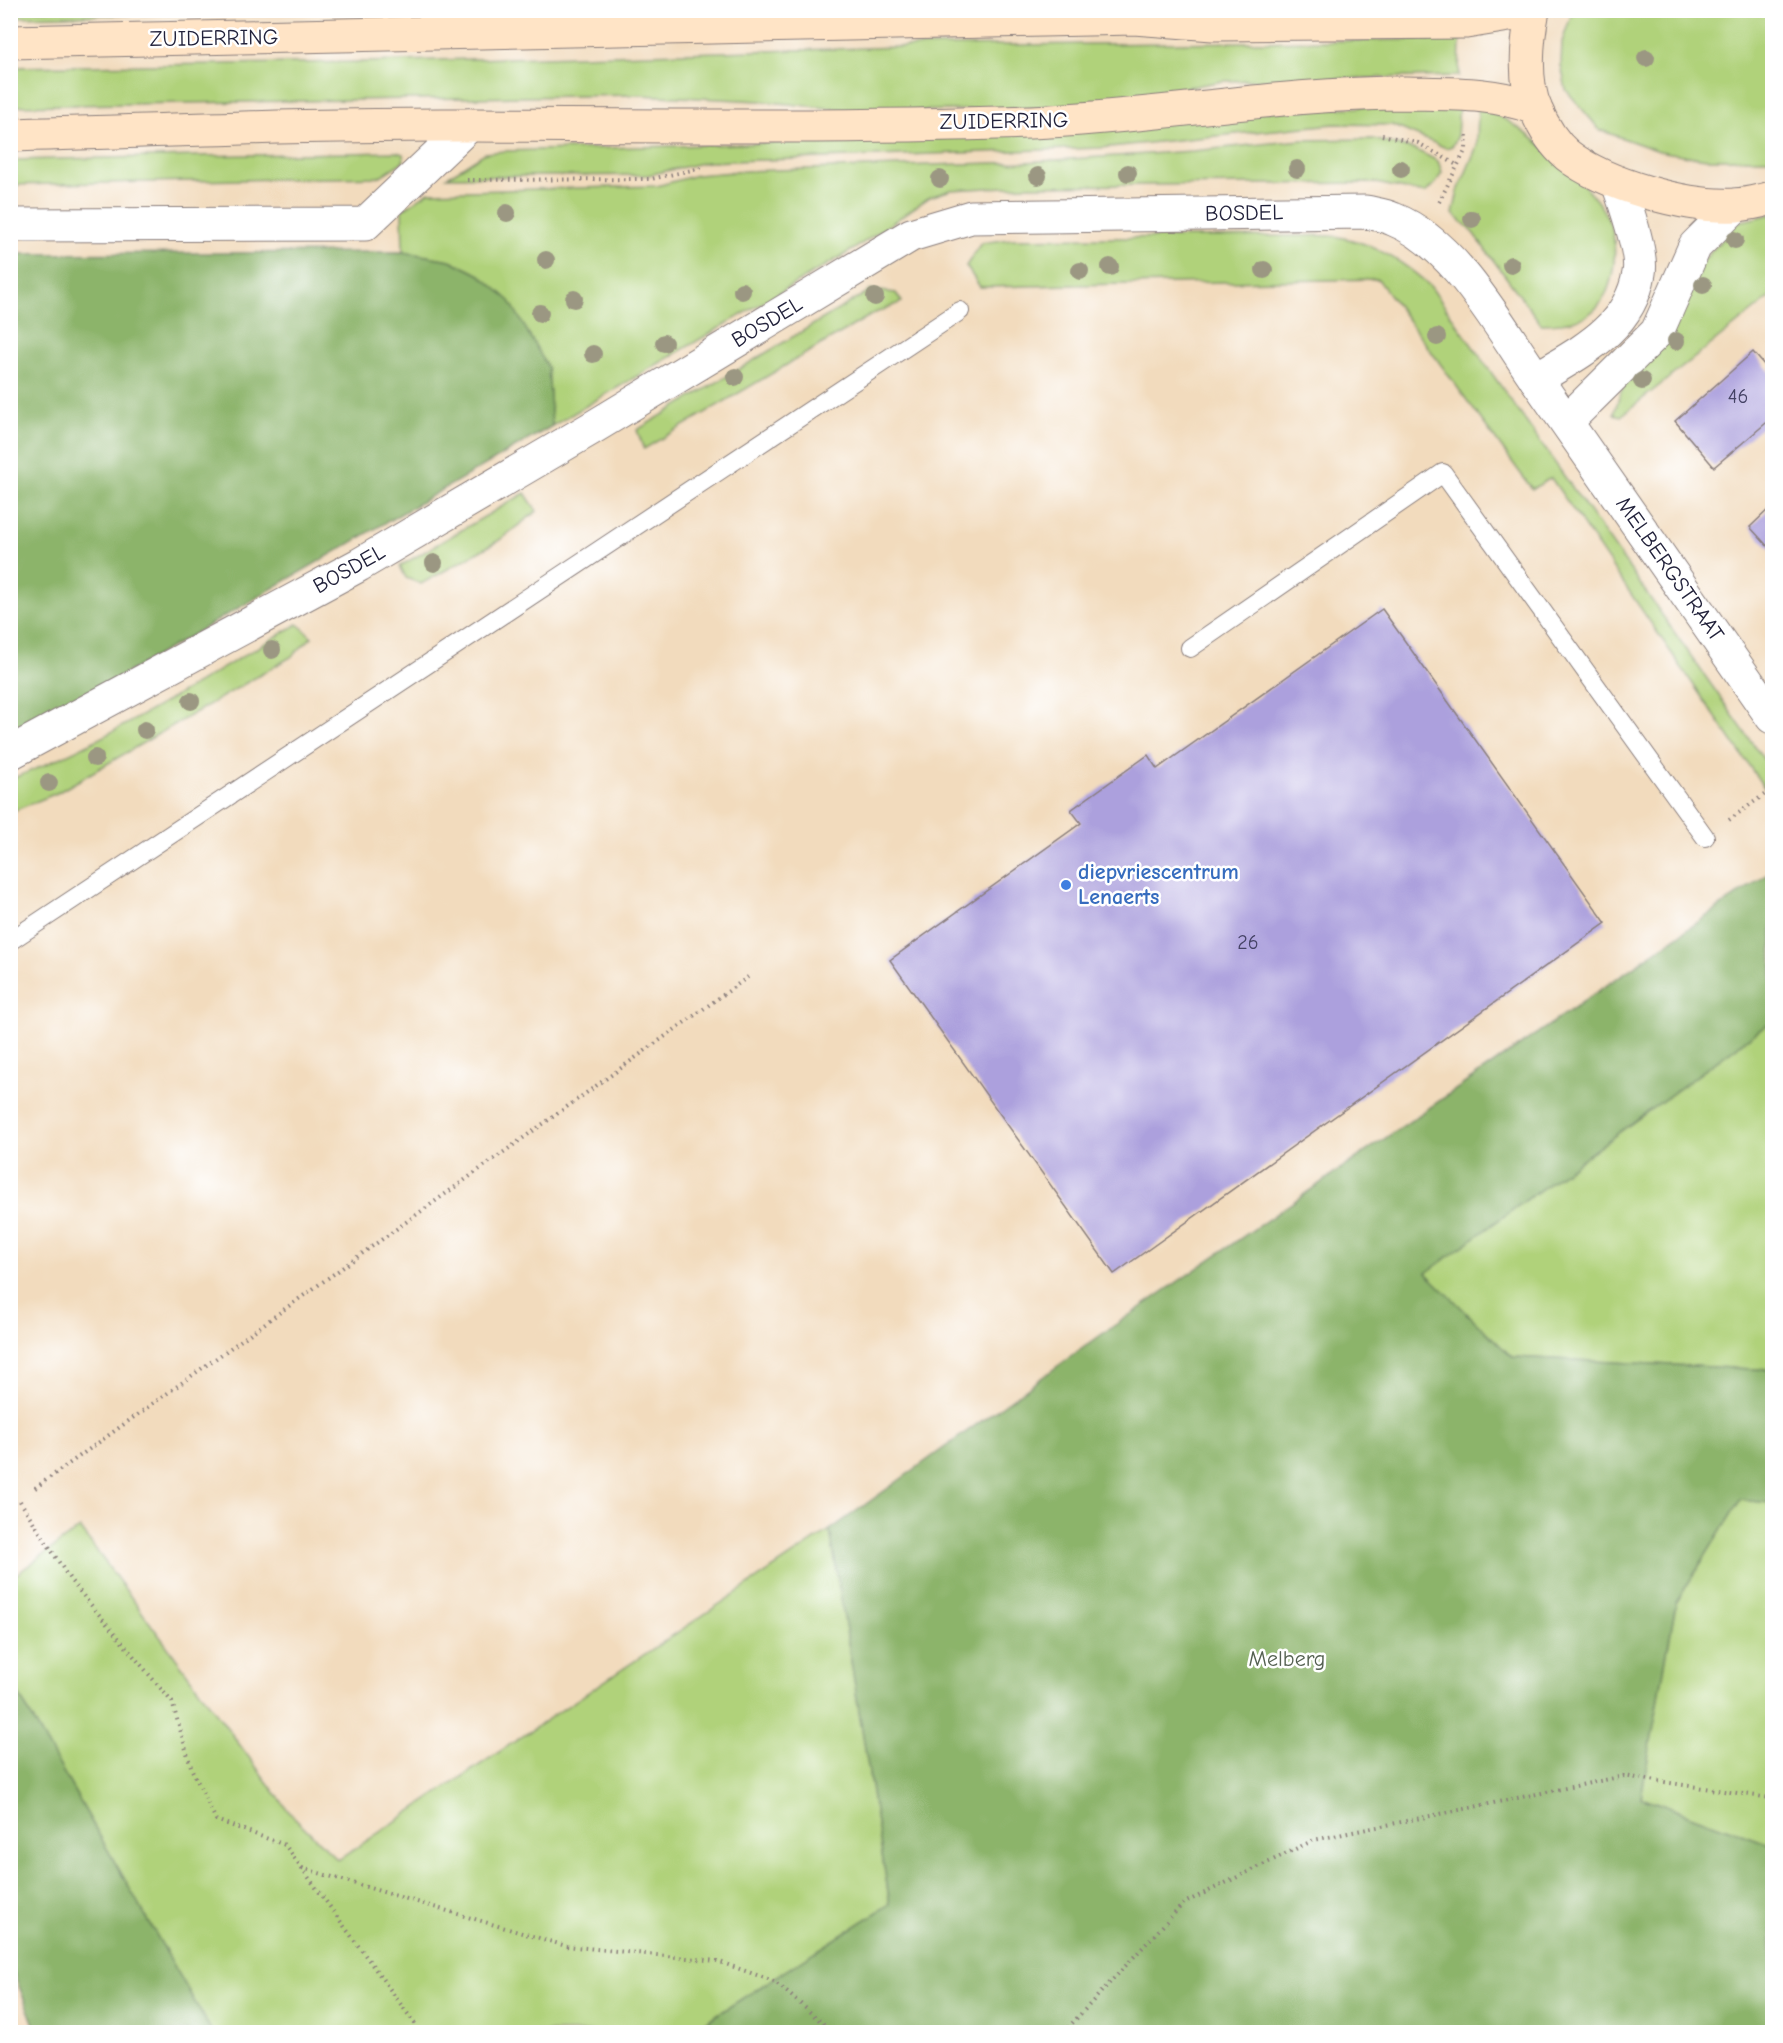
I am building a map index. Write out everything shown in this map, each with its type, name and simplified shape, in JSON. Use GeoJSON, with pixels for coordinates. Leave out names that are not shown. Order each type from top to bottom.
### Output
{"type":"FeatureCollection","features":[{"type":"Feature","properties":{"kind":"main road","name":"ZUIDERRING"},"geometry":{"type":"LineString","coordinates":[[10,42],[1122,18],[1213,24],[1466,22],[1533,11],[1528,76],[1534,108],[1549,135],[1567,155],[1618,183],[1678,201],[1736,205],[1773,198]]}},
{"type":"Feature","properties":{"kind":"main road","name":"ZUIDERRING"},"geometry":{"type":"LineString","coordinates":[[10,135],[469,125],[604,127],[1029,122],[1110,118],[1230,102],[1339,93],[1469,94],[1508,98],[1534,108]]}},
{"type":"Feature","properties":{"kind":"street"},"geometry":{"type":"LineString","coordinates":[[10,225],[365,224],[469,125]]}},
{"type":"Feature","properties":{"kind":"street"},"geometry":{"type":"LineString","coordinates":[[1536,379],[1601,339],[1624,315],[1640,272],[1631,223],[1618,183]]}},
{"type":"Feature","properties":{"kind":"street"},"geometry":{"type":"LineString","coordinates":[[1567,421],[1657,332],[1695,246],[1736,205]]}},
{"type":"Feature","properties":{"kind":"street","name":"BOSDEL"},"geometry":{"type":"LineString","coordinates":[[10,753],[369,559],[592,428],[910,235],[971,217],[1354,212],[1392,218],[1417,232],[1442,252],[1465,279],[1567,421]]}},
{"type":"Feature","properties":{"kind":"street","name":"MELBERGSTRAAT"},"geometry":{"type":"LineString","coordinates":[[1567,421],[1773,717]]}},
{"type":"Feature","properties":{"kind":"lane"},"geometry":{"type":"LineString","coordinates":[[10,941],[960,312]]}},
{"type":"Feature","properties":{"kind":"lane"},"geometry":{"type":"LineString","coordinates":[[1190,648],[1443,473],[1705,837]]}},
{"type":"Feature","properties":{"kind":"path"},"geometry":{"type":"LineString","coordinates":[[1435,210],[1457,165]]}},
{"type":"Feature","properties":{"kind":"path"},"geometry":{"type":"LineString","coordinates":[[1705,837],[1773,789]]}},
{"type":"Feature","properties":{"kind":"path"},"geometry":{"type":"LineString","coordinates":[[35,1488],[748,976]]}},
{"type":"Feature","properties":{"kind":"path"},"geometry":{"type":"LineString","coordinates":[[20,1501],[71,1581],[172,1702],[192,1770],[216,1820],[285,1845],[421,2032]]}},
{"type":"Feature","properties":{"kind":"path"},"geometry":{"type":"LineString","coordinates":[[1064,2032],[1184,1903],[1314,1840],[1624,1776],[1770,1798],[1773,1801]]}},
{"type":"Feature","properties":{"kind":"path"},"geometry":{"type":"LineString","coordinates":[[302,1868],[566,1946],[717,1961],[774,1982],[833,2032]]}},
{"type":"Feature","properties":{"kind":"green space"},"geometry":{"type":"Polygon","coordinates":[[[11,10],[327,10],[327,11],[11,17],[11,10]]]}},
{"type":"Feature","properties":{"kind":"green space"},"geometry":{"type":"Polygon","coordinates":[[[1573,10],[1772,11],[1772,159],[1706,159],[1659,151],[1600,130],[1566,90],[1561,65],[1562,42],[1573,10]]]}},
{"type":"Feature","properties":{"kind":"green space"},"geometry":{"type":"Polygon","coordinates":[[[1460,40],[1459,76],[1223,81],[1133,97],[1037,108],[865,112],[760,101],[638,95],[11,106],[10,67],[366,62],[937,46],[1460,40]]]}},
{"type":"Feature","properties":{"kind":"green space"},"geometry":{"type":"Polygon","coordinates":[[[1459,103],[1457,138],[1452,146],[1446,148],[1392,125],[1334,124],[1100,148],[707,162],[648,175],[447,177],[485,153],[505,151],[937,138],[1227,113],[1459,103]]]}},
{"type":"Feature","properties":{"kind":"green space"},"geometry":{"type":"Polygon","coordinates":[[[1478,106],[1510,122],[1540,144],[1569,170],[1605,213],[1614,241],[1612,274],[1603,299],[1589,314],[1572,321],[1541,324],[1470,229],[1453,214],[1458,191],[1477,146],[1478,106]]]}},
{"type":"Feature","properties":{"kind":"green space"},"geometry":{"type":"Polygon","coordinates":[[[1373,139],[1416,150],[1438,161],[1442,172],[1436,183],[1425,193],[1376,183],[1024,186],[951,190],[930,197],[854,249],[552,426],[548,368],[480,275],[450,260],[403,252],[402,210],[429,192],[657,186],[697,175],[746,171],[1025,162],[1193,151],[1302,140],[1373,139]]]}},
{"type":"Feature","properties":{"kind":"green space"},"geometry":{"type":"Polygon","coordinates":[[[397,152],[403,154],[404,161],[379,177],[11,185],[11,160],[397,152]]]}},
{"type":"Feature","properties":{"kind":"green space"},"geometry":{"type":"Polygon","coordinates":[[[1772,214],[1772,296],[1621,416],[1614,414],[1620,394],[1633,369],[1696,269],[1737,222],[1772,214]]]}},
{"type":"Feature","properties":{"kind":"green space"},"geometry":{"type":"Polygon","coordinates":[[[1322,235],[1352,240],[1377,249],[1411,270],[1431,287],[1772,771],[1772,799],[1551,478],[1532,489],[1378,279],[980,287],[966,266],[981,243],[1012,239],[1322,235]]]}},
{"type":"Feature","properties":{"kind":"green space"},"geometry":{"type":"Polygon","coordinates":[[[403,252],[450,260],[480,275],[510,301],[548,368],[552,426],[94,692],[11,731],[11,254],[403,252]]]}},
{"type":"Feature","properties":{"kind":"green space"},"geometry":{"type":"Polygon","coordinates":[[[871,290],[896,293],[902,302],[873,314],[644,449],[637,430],[871,290]]]}},
{"type":"Feature","properties":{"kind":"green space"},"geometry":{"type":"Polygon","coordinates":[[[525,493],[537,511],[498,541],[421,584],[406,578],[400,566],[525,493]]]}},
{"type":"Feature","properties":{"kind":"green space"},"geometry":{"type":"Polygon","coordinates":[[[298,624],[312,637],[291,657],[57,793],[11,812],[11,779],[121,727],[298,624]]]}},
{"type":"Feature","properties":{"kind":"green space","name":"Melberg"},"geometry":{"type":"Polygon","coordinates":[[[1772,871],[1772,1021],[1426,1273],[1512,1357],[1772,1370],[1772,1503],[1740,1500],[1676,1603],[1641,1797],[1772,1845],[1772,2032],[690,2032],[890,1904],[830,1530],[1105,1332],[1772,871]]]}},
{"type":"Feature","properties":{"kind":"green space"},"geometry":{"type":"Polygon","coordinates":[[[1772,1021],[1772,1370],[1511,1357],[1425,1273],[1772,1021]]]}},
{"type":"Feature","properties":{"kind":"green space"},"geometry":{"type":"Polygon","coordinates":[[[1740,1500],[1772,1503],[1772,1845],[1641,1797],[1676,1603],[1740,1500]]]}},
{"type":"Feature","properties":{"kind":"green space"},"geometry":{"type":"Polygon","coordinates":[[[80,1528],[290,1813],[338,1860],[830,1530],[890,1904],[690,2032],[212,2032],[11,1681],[10,1579],[80,1528]]]}},
{"type":"Feature","properties":{"kind":"green space"},"geometry":{"type":"Polygon","coordinates":[[[10,1681],[212,2032],[37,2032],[11,1966],[10,1681]]]}},
{"type":"Feature","properties":{"kind":"building"},"geometry":{"type":"Polygon","coordinates":[[[1753,352],[1772,374],[1772,418],[1714,467],[1675,421],[1753,352]]]}},
{"type":"Feature","properties":{"kind":"building"},"geometry":{"type":"Polygon","coordinates":[[[1772,506],[1772,551],[1750,527],[1772,506]]]}},
{"type":"Feature","properties":{"kind":"building"},"geometry":{"type":"Polygon","coordinates":[[[1382,609],[1606,923],[1114,1274],[890,960],[1081,823],[1071,810],[1148,755],[1157,769],[1382,609]]]}},
{"type":"Feature","properties":{"kind":"place","name":"diepvriescentrum Lenaerts"},"geometry":{"type":"Point","coordinates":[1066,885]}}]}
